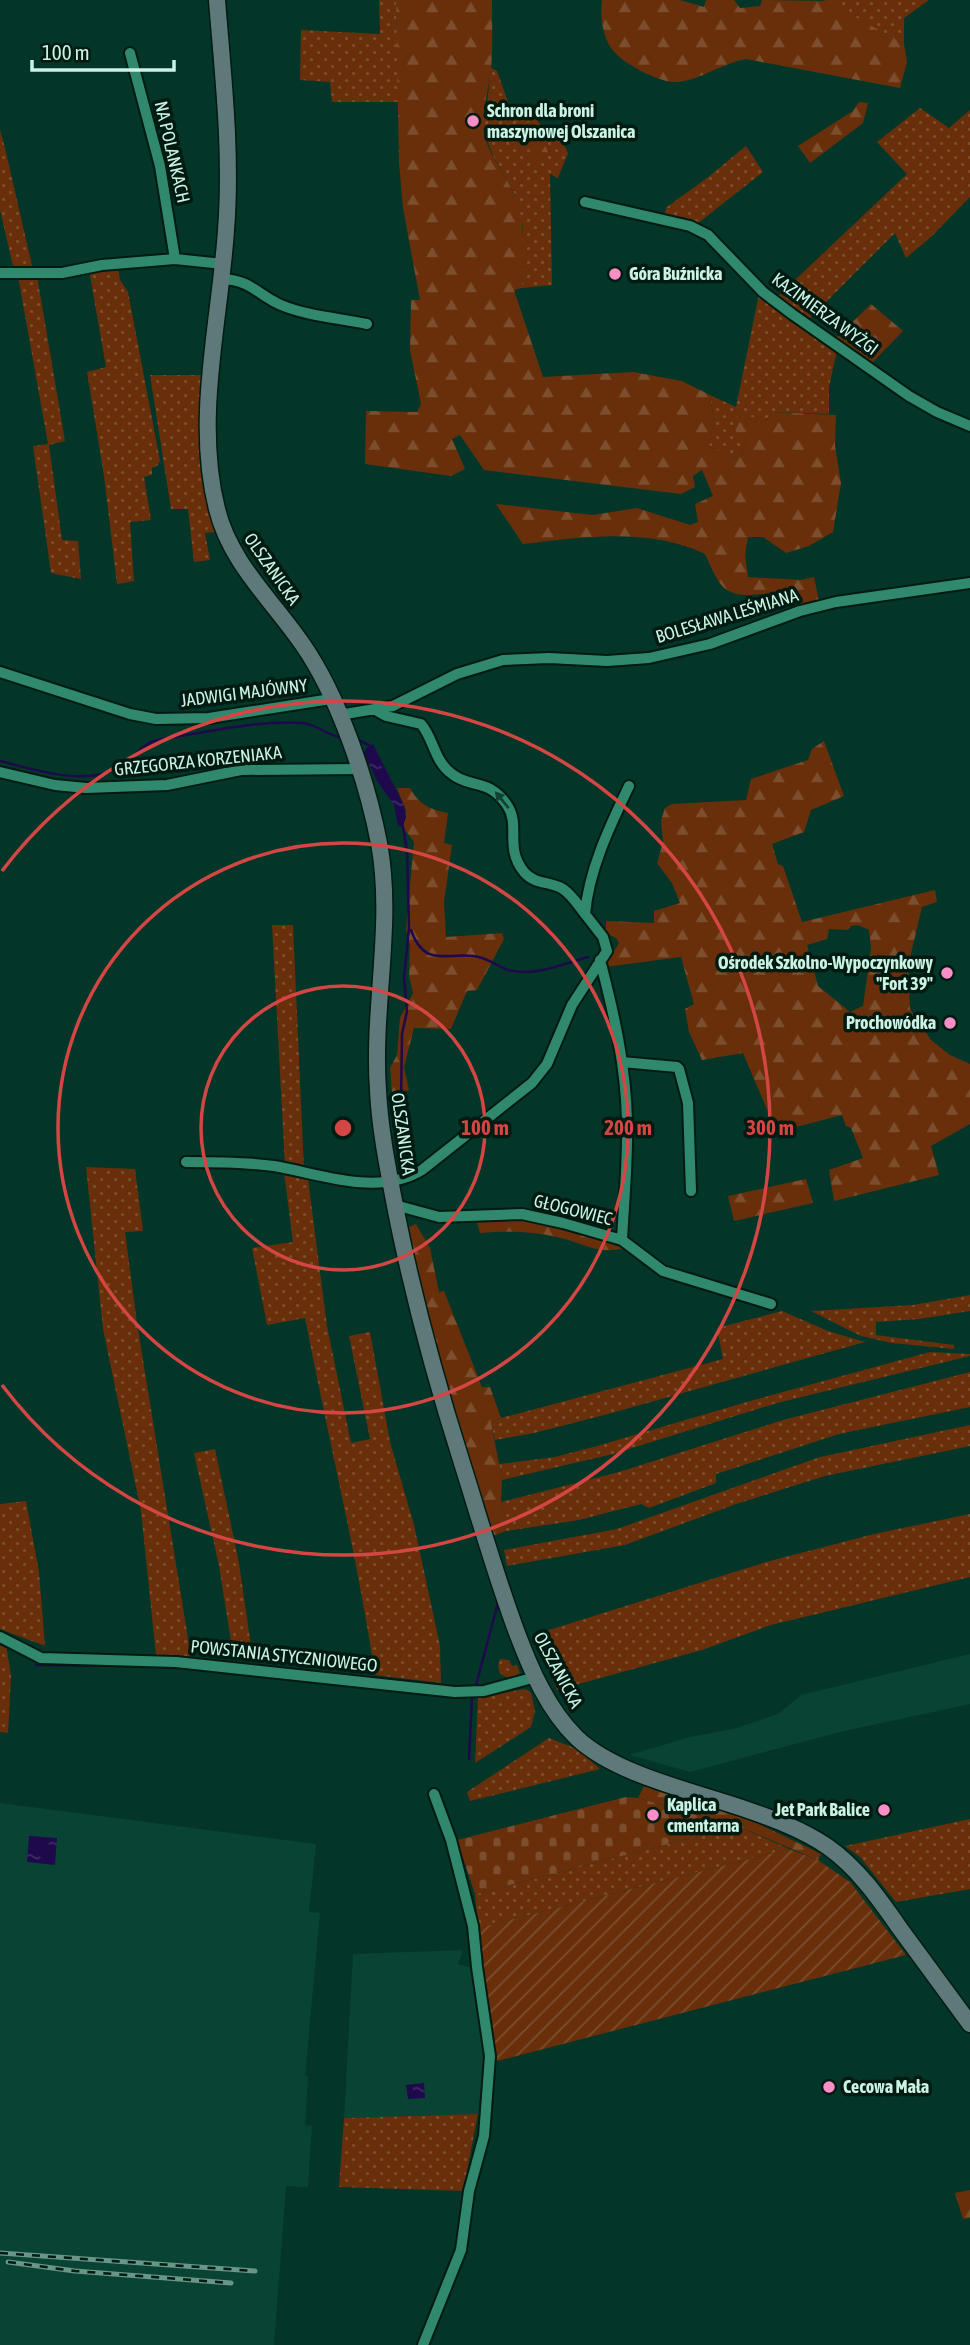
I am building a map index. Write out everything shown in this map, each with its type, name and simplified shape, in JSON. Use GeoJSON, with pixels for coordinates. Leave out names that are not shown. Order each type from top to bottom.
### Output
{"type":"FeatureCollection","features":[{"type":"Feature","properties":{"kind":"street","name":"OLSZANICKA"},"geometry":{"type":"LineString","coordinates":[[217,0],[228,141],[228,198],[223,272],[209,415],[210,464],[217,511],[224,532],[241,563],[302,644],[331,699],[359,769],[379,842],[384,890],[377,1069],[381,1128],[390,1182],[433,1371],[510,1616],[536,1677],[566,1726],[582,1743],[598,1754],[643,1774],[785,1824],[835,1852],[871,1889],[970,2024]]}},
{"type":"Feature","properties":{"kind":"street","name":"NA POLANKACH"},"geometry":{"type":"LineString","coordinates":[[130,53],[160,166],[175,259]]}},
{"type":"Feature","properties":{"kind":"street","name":"KAZIMIERZA WYŻGI"},"geometry":{"type":"LineString","coordinates":[[585,202],[690,226],[708,235],[763,292],[792,314],[909,396],[970,426]]}},
{"type":"Feature","properties":{"kind":"street"},"geometry":{"type":"LineString","coordinates":[[0,273],[62,273],[103,265],[175,259],[223,272],[251,285],[280,305],[367,324]]}},
{"type":"Feature","properties":{"kind":"street","name":"BOLESŁAWA LEŚMIANA"},"geometry":{"type":"LineString","coordinates":[[377,710],[393,706],[457,674],[503,660],[549,658],[607,661],[649,658],[710,644],[800,611],[970,583]]}},
{"type":"Feature","properties":{"kind":"street","name":"JADWIGI MAJÓWNY"},"geometry":{"type":"LineString","coordinates":[[0,672],[130,714],[156,719],[209,718],[331,699]]}},
{"type":"Feature","properties":{"kind":"street"},"geometry":{"type":"LineString","coordinates":[[186,1162],[272,1166],[344,1181],[407,1180],[532,1083],[547,1064],[572,1005],[607,951],[603,937],[565,891],[532,879],[518,864],[513,852],[513,824],[508,806],[488,786],[451,774],[437,757],[424,727],[412,721],[386,716],[377,710],[345,730]]}},
{"type":"Feature","properties":{"kind":"street","name":"GRZEGORZA KORZENIAKA"},"geometry":{"type":"LineString","coordinates":[[0,772],[55,785],[86,788],[167,785],[241,771],[359,769]]}},
{"type":"Feature","properties":{"kind":"street"},"geometry":{"type":"LineString","coordinates":[[585,914],[590,880],[629,786]]}},
{"type":"Feature","properties":{"kind":"street"},"geometry":{"type":"LineString","coordinates":[[600,960],[622,1062],[627,1120],[622,1240]]}},
{"type":"Feature","properties":{"kind":"street"},"geometry":{"type":"LineString","coordinates":[[622,1062],[679,1069],[688,1103],[691,1191]]}},
{"type":"Feature","properties":{"kind":"street","name":"GŁOGOWIEC"},"geometry":{"type":"LineString","coordinates":[[395,1205],[439,1217],[522,1214],[563,1223],[622,1240],[663,1271],[771,1304]]}},
{"type":"Feature","properties":{"kind":"street","name":"POWSTANIA STYCZNIOWEGO"},"geometry":{"type":"LineString","coordinates":[[0,1637],[41,1658],[56,1660],[176,1662],[456,1692],[484,1691],[536,1677]]}},
{"type":"Feature","properties":{"kind":"street"},"geometry":{"type":"LineString","coordinates":[[424,2345],[461,2250],[469,2191],[484,2136],[491,2056],[471,1913],[451,1840],[434,1794]]}},
{"type":"Feature","properties":{"kind":"shaded area"},"geometry":{"type":"Polygon","coordinates":[[[970,1654],[970,1704],[840,1732],[690,1772],[630,1755],[690,1737],[737,1728],[778,1714],[801,1695],[970,1654]]]}},
{"type":"Feature","properties":{"kind":"shaded area"},"geometry":{"type":"Polygon","coordinates":[[[0,1803],[316,1844],[309,1912],[320,1913],[305,2076],[308,2077],[305,2125],[312,2126],[308,2187],[286,2186],[274,2345],[0,2345],[0,1803]]]}},
{"type":"Feature","properties":{"kind":"shaded area"},"geometry":{"type":"Polygon","coordinates":[[[463,1950],[458,1964],[472,1968],[485,2060],[478,2114],[344,2118],[353,1954],[463,1950]]]}},
{"type":"Feature","properties":{"kind":"green space"},"geometry":{"type":"Polygon","coordinates":[[[379,0],[396,0],[399,102],[332,102],[330,82],[300,80],[301,30],[380,34],[379,0]]]}},
{"type":"Feature","properties":{"kind":"green space"},"geometry":{"type":"Polygon","coordinates":[[[396,0],[492,0],[492,61],[483,127],[486,142],[513,192],[521,215],[522,288],[514,290],[543,377],[633,372],[682,381],[710,395],[714,422],[709,446],[731,458],[741,457],[746,443],[735,430],[738,413],[766,421],[772,412],[836,415],[835,446],[841,483],[833,532],[809,546],[786,553],[763,537],[748,537],[745,555],[748,577],[801,580],[814,577],[819,601],[802,605],[792,597],[781,594],[736,594],[721,584],[705,554],[661,540],[616,536],[523,544],[496,504],[593,515],[637,508],[690,525],[698,522],[695,504],[713,496],[702,470],[693,476],[695,487],[681,494],[484,470],[460,435],[452,439],[465,469],[451,476],[365,464],[366,411],[417,412],[421,404],[410,350],[411,300],[420,300],[403,208],[399,163],[396,0]]]}},
{"type":"Feature","properties":{"kind":"green space"},"geometry":{"type":"Polygon","coordinates":[[[602,0],[680,0],[704,7],[706,0],[734,0],[740,8],[760,6],[762,0],[827,1],[904,44],[907,62],[900,88],[746,59],[695,78],[671,82],[632,66],[616,54],[602,24],[602,0]]]}},
{"type":"Feature","properties":{"kind":"green space"},"geometry":{"type":"Polygon","coordinates":[[[823,0],[929,0],[904,18],[904,44],[823,0]]]}},
{"type":"Feature","properties":{"kind":"green space"},"geometry":{"type":"Polygon","coordinates":[[[491,68],[497,71],[513,116],[536,118],[516,131],[545,145],[554,125],[568,153],[558,178],[550,174],[552,285],[522,288],[523,227],[514,193],[494,158],[482,121],[491,68]]]}},
{"type":"Feature","properties":{"kind":"green space"},"geometry":{"type":"Polygon","coordinates":[[[859,102],[868,103],[863,123],[810,163],[798,146],[853,111],[859,102]]]}},
{"type":"Feature","properties":{"kind":"green space"},"geometry":{"type":"Polygon","coordinates":[[[920,108],[949,128],[970,110],[970,197],[906,258],[895,233],[810,318],[776,298],[907,174],[877,142],[920,108]]]}},
{"type":"Feature","properties":{"kind":"green space"},"geometry":{"type":"Polygon","coordinates":[[[536,118],[549,137],[545,145],[549,155],[545,159],[535,159],[516,130],[536,118]]]}},
{"type":"Feature","properties":{"kind":"green space"},"geometry":{"type":"Polygon","coordinates":[[[0,130],[33,270],[14,270],[0,210],[0,130]]]}},
{"type":"Feature","properties":{"kind":"green space"},"geometry":{"type":"Polygon","coordinates":[[[746,146],[763,172],[697,224],[686,218],[667,217],[664,214],[667,207],[746,146]]]}},
{"type":"Feature","properties":{"kind":"green space"},"geometry":{"type":"Polygon","coordinates":[[[118,267],[120,280],[128,292],[160,461],[152,468],[152,475],[144,477],[151,520],[130,522],[134,581],[117,584],[104,476],[87,372],[106,367],[89,270],[118,267]]]}},
{"type":"Feature","properties":{"kind":"green space"},"geometry":{"type":"Polygon","coordinates":[[[18,276],[37,276],[65,441],[49,445],[62,540],[78,541],[81,579],[51,573],[33,446],[48,444],[18,276]]]}},
{"type":"Feature","properties":{"kind":"green space"},"geometry":{"type":"Polygon","coordinates":[[[759,294],[837,350],[829,387],[829,414],[773,412],[746,443],[741,457],[730,458],[709,446],[714,422],[710,395],[736,407],[759,294]]]}},
{"type":"Feature","properties":{"kind":"green space"},"geometry":{"type":"Polygon","coordinates":[[[871,304],[903,331],[872,363],[836,338],[871,304]]]}},
{"type":"Feature","properties":{"kind":"green space"},"geometry":{"type":"Polygon","coordinates":[[[150,375],[204,375],[202,475],[209,514],[216,532],[205,533],[210,560],[194,562],[188,509],[171,509],[150,375]]]}},
{"type":"Feature","properties":{"kind":"green space"},"geometry":{"type":"Polygon","coordinates":[[[824,741],[844,796],[811,810],[804,832],[772,844],[778,864],[783,866],[802,922],[935,890],[937,902],[922,907],[908,966],[910,1009],[931,1040],[950,1055],[970,1064],[970,1124],[931,1146],[939,1175],[834,1201],[829,1170],[863,1158],[851,1128],[846,1126],[842,1115],[765,1135],[762,1124],[771,1119],[743,1053],[702,1060],[689,1032],[685,1009],[694,1004],[681,957],[605,967],[619,943],[616,938],[606,933],[606,921],[654,923],[654,911],[680,903],[672,883],[657,863],[663,842],[661,820],[665,808],[672,804],[746,800],[751,779],[808,760],[812,749],[824,741]],[[858,925],[851,926],[848,930],[829,929],[827,939],[807,945],[818,986],[850,1012],[863,1006],[871,949],[869,930],[858,925]]]}},
{"type":"Feature","properties":{"kind":"green space"},"geometry":{"type":"Polygon","coordinates":[[[397,788],[410,788],[426,805],[448,813],[444,843],[452,845],[444,902],[446,937],[502,933],[504,939],[477,990],[467,991],[451,1029],[414,1028],[404,1067],[409,1090],[392,1093],[390,1068],[397,1055],[400,1018],[413,993],[409,976],[410,945],[406,930],[414,842],[403,827],[406,811],[397,788]]]}},
{"type":"Feature","properties":{"kind":"green space"},"geometry":{"type":"Polygon","coordinates":[[[272,925],[293,925],[304,1170],[285,1165],[272,925]]]}},
{"type":"Feature","properties":{"kind":"green space"},"geometry":{"type":"Polygon","coordinates":[[[86,1167],[135,1169],[143,1231],[125,1232],[137,1323],[191,1657],[156,1655],[141,1511],[103,1329],[86,1167]]]}},
{"type":"Feature","properties":{"kind":"green space"},"geometry":{"type":"Polygon","coordinates":[[[284,1172],[308,1179],[327,1326],[351,1443],[370,1439],[349,1336],[370,1332],[390,1442],[414,1525],[440,1646],[441,1683],[375,1675],[351,1541],[305,1318],[267,1325],[252,1248],[293,1242],[284,1172]]]}},
{"type":"Feature","properties":{"kind":"green space"},"geometry":{"type":"Polygon","coordinates":[[[806,1179],[813,1203],[734,1221],[728,1196],[806,1179]]]}},
{"type":"Feature","properties":{"kind":"green space"},"geometry":{"type":"Polygon","coordinates":[[[517,1210],[620,1235],[625,1248],[598,1249],[557,1237],[528,1233],[480,1233],[476,1219],[517,1210]]]}},
{"type":"Feature","properties":{"kind":"green space"},"geometry":{"type":"Polygon","coordinates":[[[416,1224],[430,1248],[439,1292],[444,1291],[482,1387],[490,1387],[501,1418],[491,1422],[502,1480],[501,1502],[506,1531],[490,1537],[437,1366],[406,1228],[416,1224]]]}},
{"type":"Feature","properties":{"kind":"green space"},"geometry":{"type":"Polygon","coordinates":[[[970,1295],[970,1311],[876,1322],[876,1335],[954,1345],[954,1349],[892,1343],[861,1336],[811,1311],[913,1305],[970,1295]]]}},
{"type":"Feature","properties":{"kind":"green space"},"geometry":{"type":"Polygon","coordinates":[[[782,1311],[828,1331],[865,1342],[608,1414],[495,1440],[491,1422],[501,1418],[723,1359],[717,1328],[782,1311]]]}},
{"type":"Feature","properties":{"kind":"green space"},"geometry":{"type":"Polygon","coordinates":[[[930,1352],[970,1356],[777,1403],[613,1454],[502,1480],[499,1464],[555,1457],[930,1352]]]}},
{"type":"Feature","properties":{"kind":"green space"},"geometry":{"type":"Polygon","coordinates":[[[970,1372],[970,1407],[839,1434],[716,1474],[716,1483],[649,1508],[641,1504],[579,1520],[506,1531],[501,1502],[619,1472],[783,1420],[970,1372]]]}},
{"type":"Feature","properties":{"kind":"green space"},"geometry":{"type":"Polygon","coordinates":[[[970,1425],[970,1446],[825,1476],[736,1504],[625,1545],[507,1566],[504,1550],[617,1529],[820,1457],[970,1425]]]}},
{"type":"Feature","properties":{"kind":"green space"},"geometry":{"type":"Polygon","coordinates":[[[215,1449],[239,1563],[253,1660],[234,1660],[219,1566],[194,1453],[215,1449]]]}},
{"type":"Feature","properties":{"kind":"green space"},"geometry":{"type":"Polygon","coordinates":[[[26,1501],[39,1572],[45,1646],[0,1629],[0,1504],[26,1501]]]}},
{"type":"Feature","properties":{"kind":"green space"},"geometry":{"type":"Polygon","coordinates":[[[970,1514],[970,1577],[771,1625],[702,1650],[557,1690],[533,1635],[766,1562],[874,1534],[970,1514]]]}},
{"type":"Feature","properties":{"kind":"green space"},"geometry":{"type":"Polygon","coordinates":[[[0,1642],[6,1644],[11,1676],[8,1733],[0,1732],[0,1642]]]}},
{"type":"Feature","properties":{"kind":"green space"},"geometry":{"type":"Polygon","coordinates":[[[500,1659],[509,1660],[512,1666],[517,1665],[520,1673],[510,1679],[500,1674],[500,1659]]]}},
{"type":"Feature","properties":{"kind":"green space"},"geometry":{"type":"Polygon","coordinates":[[[525,1689],[531,1693],[535,1711],[531,1727],[475,1763],[478,1697],[525,1689]]]}},
{"type":"Feature","properties":{"kind":"green space"},"geometry":{"type":"Polygon","coordinates":[[[549,1738],[577,1749],[600,1769],[470,1801],[467,1792],[549,1738]]]}},
{"type":"Feature","properties":{"kind":"green space"},"geometry":{"type":"Polygon","coordinates":[[[646,1782],[732,1811],[821,1854],[818,1860],[738,1826],[638,1798],[646,1782]]]}},
{"type":"Feature","properties":{"kind":"green space"},"geometry":{"type":"Polygon","coordinates":[[[626,1797],[738,1826],[475,1894],[457,1840],[626,1797]]]}},
{"type":"Feature","properties":{"kind":"green space"},"geometry":{"type":"Polygon","coordinates":[[[970,1819],[970,1889],[896,1902],[860,1857],[845,1846],[970,1819]]]}},
{"type":"Feature","properties":{"kind":"green space"},"geometry":{"type":"Polygon","coordinates":[[[738,1826],[789,1849],[478,1928],[475,1894],[738,1826]]]}},
{"type":"Feature","properties":{"kind":"green space"},"geometry":{"type":"Polygon","coordinates":[[[789,1849],[818,1860],[850,1882],[906,1955],[497,2061],[483,1995],[478,1928],[789,1849]]]}},
{"type":"Feature","properties":{"kind":"green space"},"geometry":{"type":"Polygon","coordinates":[[[478,2114],[463,2191],[339,2187],[344,2118],[478,2114]]]}},
{"type":"Feature","properties":{"kind":"green space"},"geometry":{"type":"Polygon","coordinates":[[[970,2190],[970,2218],[963,2219],[955,2193],[970,2190]]]}},
{"type":"Feature","properties":{"kind":"water"},"geometry":{"type":"Polygon","coordinates":[[[373,744],[404,805],[406,817],[403,827],[398,826],[394,805],[377,781],[364,753],[367,747],[373,744]]]}},
{"type":"Feature","properties":{"kind":"water"},"geometry":{"type":"Polygon","coordinates":[[[29,1836],[57,1838],[55,1865],[27,1862],[29,1836]]]}},
{"type":"Feature","properties":{"kind":"water"},"geometry":{"type":"Polygon","coordinates":[[[424,2083],[425,2098],[408,2099],[406,2085],[424,2083]]]}},
{"type":"Feature","properties":{"kind":"waterway"},"geometry":{"type":"LineString","coordinates":[[0,761],[61,775],[92,776],[120,767],[154,741],[229,728],[303,723],[343,738]]}},
{"type":"Feature","properties":{"kind":"waterway"},"geometry":{"type":"LineString","coordinates":[[356,739],[369,745]]}},
{"type":"Feature","properties":{"kind":"waterway"},"geometry":{"type":"LineString","coordinates":[[401,1105],[402,1034],[407,1011],[404,978],[409,927],[407,851],[403,827]]}},
{"type":"Feature","properties":{"kind":"waterway"},"geometry":{"type":"LineString","coordinates":[[411,930],[416,942],[429,954],[478,957],[518,972],[549,969],[588,957]]}},
{"type":"Feature","properties":{"kind":"waterway"},"geometry":{"type":"LineString","coordinates":[[476,1685],[498,1603]]}},
{"type":"Feature","properties":{"kind":"waterway"},"geometry":{"type":"LineString","coordinates":[[0,1644],[7,1647]]}},
{"type":"Feature","properties":{"kind":"waterway"},"geometry":{"type":"LineString","coordinates":[[36,1665],[130,1666]]}},
{"type":"Feature","properties":{"kind":"waterway"},"geometry":{"type":"LineString","coordinates":[[467,1696],[472,1697],[469,1759]]}},
{"type":"Feature","properties":{"kind":"railway"},"geometry":{"type":"LineString","coordinates":[[0,2253],[255,2271]]}},
{"type":"Feature","properties":{"kind":"railway"},"geometry":{"type":"LineString","coordinates":[[8,2262],[75,2271],[231,2283]]}},
{"type":"Feature","properties":{"kind":"place","name":"Schron dla broni maszynowej Olszanica"},"geometry":{"type":"Point","coordinates":[473,121]}},
{"type":"Feature","properties":{"kind":"place","name":"Góra Buźnicka"},"geometry":{"type":"Point","coordinates":[615,274]}},
{"type":"Feature","properties":{"kind":"place","name":"Ośrodek Szkolno-Wypoczynkowy \"Fort 39\""},"geometry":{"type":"Point","coordinates":[947,973]}},
{"type":"Feature","properties":{"kind":"place","name":"Prochowódka"},"geometry":{"type":"Point","coordinates":[950,1023]}},
{"type":"Feature","properties":{"kind":"place","name":"Jet Park Balice"},"geometry":{"type":"Point","coordinates":[884,1810]}},
{"type":"Feature","properties":{"kind":"place","name":"Kaplica cmentarna"},"geometry":{"type":"Point","coordinates":[653,1815]}},
{"type":"Feature","properties":{"kind":"place","name":"Cecowa Mała"},"geometry":{"type":"Point","coordinates":[829,2087]}}]}
